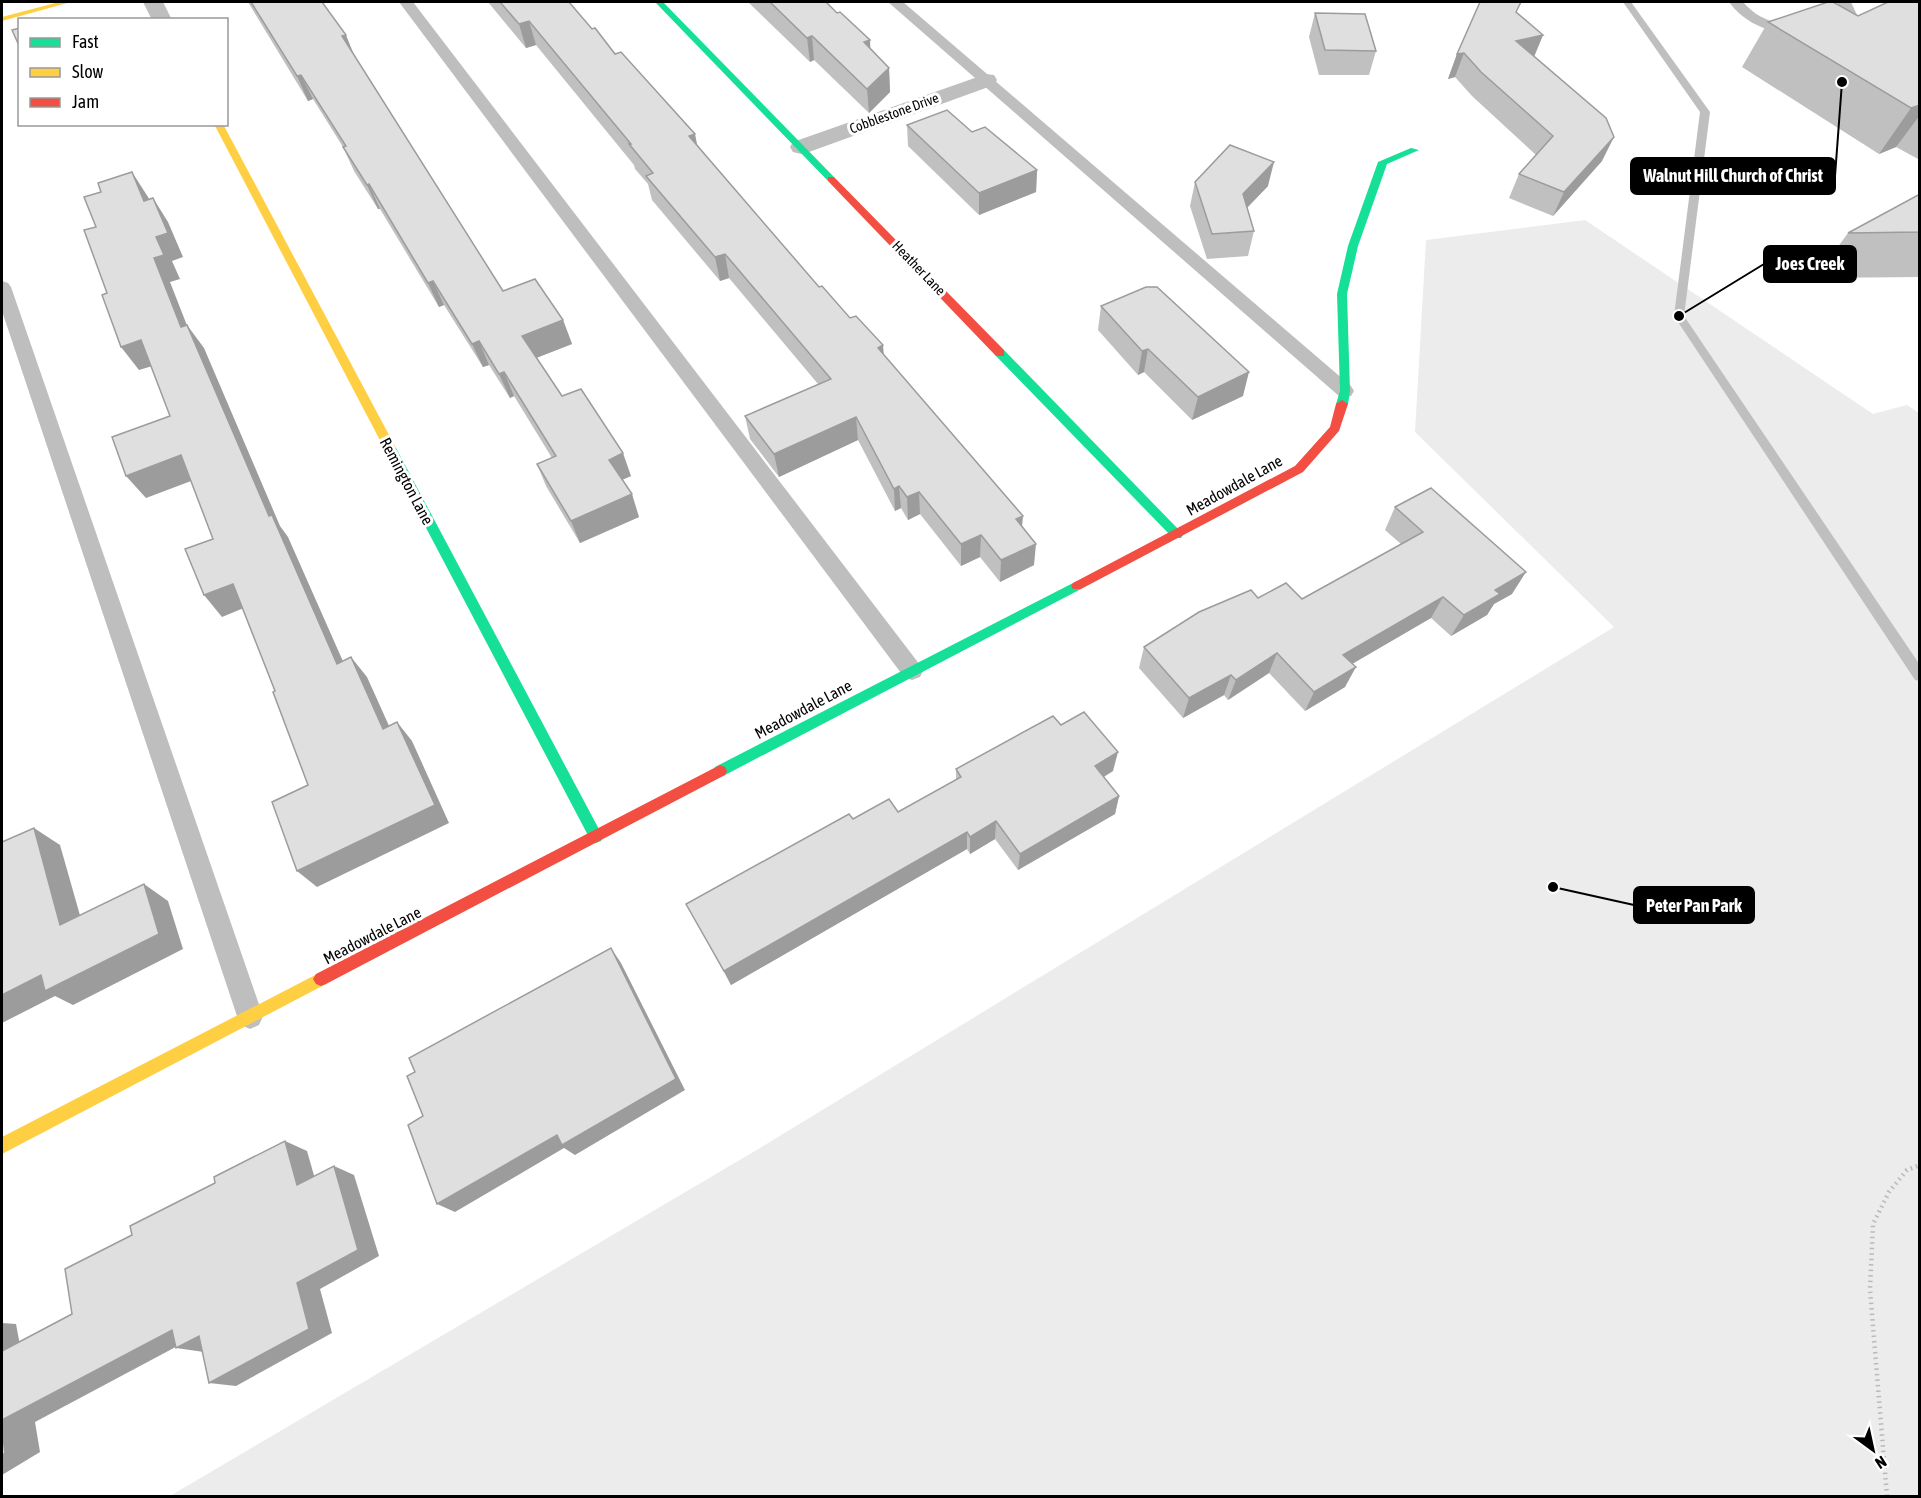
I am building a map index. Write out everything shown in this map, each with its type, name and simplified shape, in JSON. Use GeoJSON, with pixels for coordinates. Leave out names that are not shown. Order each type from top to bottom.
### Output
{"type":"FeatureCollection","features":[{"type":"Feature","properties":{"kind":"street"},"geometry":{"type":"LineString","coordinates":[[2,19],[67,2]]}},
{"type":"Feature","properties":{"kind":"street"},"geometry":{"type":"LineString","coordinates":[[153,2],[161,18]]}},
{"type":"Feature","properties":{"kind":"street","name":"Heather Lane"},"geometry":{"type":"LineString","coordinates":[[659,2],[1177,535]]}},
{"type":"Feature","properties":{"kind":"street","name":"Cobblestone Drive"},"geometry":{"type":"LineString","coordinates":[[801,147],[986,80]]}},
{"type":"Feature","properties":{"kind":"street","name":"Remington Lane"},"geometry":{"type":"LineString","coordinates":[[219,126],[597,837]]}},
{"type":"Feature","properties":{"kind":"street","name":"Meadowdale Lane"},"geometry":{"type":"LineString","coordinates":[[2,1146],[1177,535],[1299,469],[1335,428],[1345,391],[1342,294],[1353,246],[1383,162],[1414,150]]}},
{"type":"Feature","properties":{"kind":"lane"},"geometry":{"type":"LineString","coordinates":[[406,2],[912,671]]}},
{"type":"Feature","properties":{"kind":"lane"},"geometry":{"type":"LineString","coordinates":[[895,2],[1345,391]]}},
{"type":"Feature","properties":{"kind":"lane"},"geometry":{"type":"LineString","coordinates":[[1736,2],[1754,19],[1771,27],[1816,33],[1843,27],[1855,18],[1844,2]]}},
{"type":"Feature","properties":{"kind":"lane"},"geometry":{"type":"LineString","coordinates":[[2,287],[250,1016]]}},
{"type":"Feature","properties":{"kind":"path"},"geometry":{"type":"LineString","coordinates":[[1887,1497],[1870,1290],[1873,1224],[1888,1192],[1907,1170],[1920,1165]]}},
{"type":"Feature","properties":{"kind":"shaded area"},"geometry":{"type":"Polygon","coordinates":[[[1585,220],[1873,414],[1907,405],[1919,413],[1919,1496],[170,1496],[760,1148],[1614,627],[1415,432],[1426,240],[1585,220]]]}},
{"type":"Feature","properties":{"kind":"building"},"geometry":{"type":"Polygon","coordinates":[[[251,2],[322,2],[346,35],[342,36],[503,291],[535,279],[563,320],[522,336],[562,396],[581,389],[623,453],[609,460],[632,494],[571,521],[537,464],[556,456],[504,372],[499,374],[479,341],[472,344],[433,281],[428,283],[369,184],[367,185],[343,147],[346,146],[301,75],[297,76],[251,2]]]}},
{"type":"Feature","properties":{"kind":"building"},"geometry":{"type":"Polygon","coordinates":[[[500,2],[569,2],[592,29],[595,28],[615,54],[621,52],[695,134],[689,136],[819,287],[822,286],[850,318],[856,316],[883,345],[878,348],[1023,516],[1016,519],[1036,544],[1001,560],[981,535],[961,544],[919,492],[907,497],[899,486],[894,489],[856,417],[774,454],[745,416],[831,379],[725,254],[715,257],[646,176],[653,173],[529,21],[519,24],[500,2]]]}},
{"type":"Feature","properties":{"kind":"building"},"geometry":{"type":"Polygon","coordinates":[[[770,2],[826,2],[870,40],[864,42],[889,68],[867,89],[812,36],[807,38],[770,2]]]}},
{"type":"Feature","properties":{"kind":"building"},"geometry":{"type":"Polygon","coordinates":[[[1480,2],[1521,2],[1516,12],[1543,35],[1516,41],[1606,118],[1614,137],[1564,192],[1519,174],[1553,136],[1481,72],[1464,53],[1457,54],[1480,2]]]}},
{"type":"Feature","properties":{"kind":"building"},"geometry":{"type":"Polygon","coordinates":[[[1833,2],[1858,16],[1888,2],[1920,2],[1920,105],[1911,108],[1768,22],[1833,2]]]}},
{"type":"Feature","properties":{"kind":"building"},"geometry":{"type":"Polygon","coordinates":[[[1315,13],[1365,14],[1376,51],[1325,50],[1315,13]]]}},
{"type":"Feature","properties":{"kind":"building"},"geometry":{"type":"Polygon","coordinates":[[[18,28],[18,44],[12,30],[18,28]]]}},
{"type":"Feature","properties":{"kind":"building"},"geometry":{"type":"Polygon","coordinates":[[[947,110],[972,132],[985,127],[1037,170],[979,193],[907,125],[947,110]]]}},
{"type":"Feature","properties":{"kind":"building"},"geometry":{"type":"Polygon","coordinates":[[[1230,145],[1274,162],[1243,194],[1254,231],[1212,234],[1195,182],[1230,145]]]}},
{"type":"Feature","properties":{"kind":"building"},"geometry":{"type":"Polygon","coordinates":[[[132,172],[144,201],[153,198],[168,233],[156,237],[164,255],[154,258],[181,327],[187,325],[269,516],[272,515],[337,664],[351,657],[383,729],[397,722],[435,805],[297,871],[272,802],[308,785],[273,692],[275,691],[233,584],[204,595],[185,549],[213,539],[181,455],[126,476],[112,437],[170,416],[141,340],[121,347],[102,295],[107,293],[84,230],[96,227],[84,197],[101,192],[98,183],[132,172]]]}},
{"type":"Feature","properties":{"kind":"building"},"geometry":{"type":"Polygon","coordinates":[[[1920,194],[1920,232],[1848,233],[1920,194]]]}},
{"type":"Feature","properties":{"kind":"building"},"geometry":{"type":"Polygon","coordinates":[[[1146,287],[1157,287],[1249,372],[1198,397],[1148,349],[1142,351],[1101,306],[1146,287]]]}},
{"type":"Feature","properties":{"kind":"building"},"geometry":{"type":"Polygon","coordinates":[[[1431,488],[1526,572],[1495,590],[1500,594],[1464,615],[1443,597],[1343,655],[1356,667],[1314,692],[1277,653],[1236,680],[1231,675],[1189,698],[1144,647],[1199,612],[1251,590],[1258,598],[1286,583],[1302,599],[1423,532],[1395,507],[1431,488]]]}},
{"type":"Feature","properties":{"kind":"building"},"geometry":{"type":"Polygon","coordinates":[[[1084,712],[1118,752],[1095,766],[1119,796],[1020,854],[996,821],[970,837],[967,832],[724,971],[686,904],[849,814],[853,819],[889,799],[898,812],[961,777],[956,769],[1053,716],[1061,725],[1084,712]]]}},
{"type":"Feature","properties":{"kind":"building"},"geometry":{"type":"Polygon","coordinates":[[[34,828],[60,925],[144,884],[159,934],[45,991],[41,975],[2,995],[2,842],[34,828]]]}},
{"type":"Feature","properties":{"kind":"building"},"geometry":{"type":"Polygon","coordinates":[[[611,948],[676,1079],[562,1145],[557,1135],[437,1204],[408,1125],[423,1116],[407,1076],[415,1072],[409,1058],[611,948]]]}},
{"type":"Feature","properties":{"kind":"building"},"geometry":{"type":"Polygon","coordinates":[[[285,1141],[297,1185],[334,1166],[358,1250],[297,1283],[309,1329],[209,1383],[199,1336],[176,1348],[172,1330],[2,1420],[2,1351],[72,1314],[65,1269],[132,1235],[130,1226],[215,1183],[214,1177],[285,1141]]]}},
{"type":"Feature","properties":{"kind":"building"},"geometry":{"type":"Polygon","coordinates":[[[2,1431],[5,1453],[2,1455],[2,1431]]]}},
{"type":"Feature","properties":{"kind":"waterway"},"geometry":{"type":"LineString","coordinates":[[1627,2],[1705,112],[1679,316],[1920,676]]}},
{"type":"Feature","properties":{"kind":"traffic: fast"},"geometry":{"type":"LineString","coordinates":[[659,2],[831,179]]}},
{"type":"Feature","properties":{"kind":"traffic: fast"},"geometry":{"type":"LineString","coordinates":[[1342,404],[1345,391],[1342,294],[1353,246],[1383,162],[1414,150]]}},
{"type":"Feature","properties":{"kind":"traffic: fast"},"geometry":{"type":"LineString","coordinates":[[1000,353],[1177,535]]}},
{"type":"Feature","properties":{"kind":"traffic: fast"},"geometry":{"type":"LineString","coordinates":[[390,448],[596,837]]}},
{"type":"Feature","properties":{"kind":"traffic: fast"},"geometry":{"type":"LineString","coordinates":[[720,771],[1077,586]]}},
{"type":"Feature","properties":{"kind":"traffic: slow"},"geometry":{"type":"LineString","coordinates":[[2,19],[67,2]]}},
{"type":"Feature","properties":{"kind":"traffic: slow"},"geometry":{"type":"LineString","coordinates":[[219,126],[390,448]]}},
{"type":"Feature","properties":{"kind":"traffic: slow"},"geometry":{"type":"LineString","coordinates":[[2,1146],[321,979]]}},
{"type":"Feature","properties":{"kind":"traffic: jam"},"geometry":{"type":"LineString","coordinates":[[831,179],[1000,353]]}},
{"type":"Feature","properties":{"kind":"traffic: jam"},"geometry":{"type":"LineString","coordinates":[[1077,586],[1299,469],[1335,428],[1342,404]]}},
{"type":"Feature","properties":{"kind":"traffic: jam"},"geometry":{"type":"LineString","coordinates":[[321,979],[720,771]]}},
{"type":"Feature","properties":{"kind":"place","name":"Walnut Hill Church of Christ"},"geometry":{"type":"Point","coordinates":[1842,82]}},
{"type":"Feature","properties":{"kind":"place","name":"Joes Creek"},"geometry":{"type":"Point","coordinates":[1679,316]}},
{"type":"Feature","properties":{"kind":"place","name":"Peter Pan Park"},"geometry":{"type":"Point","coordinates":[1553,887]}}]}
